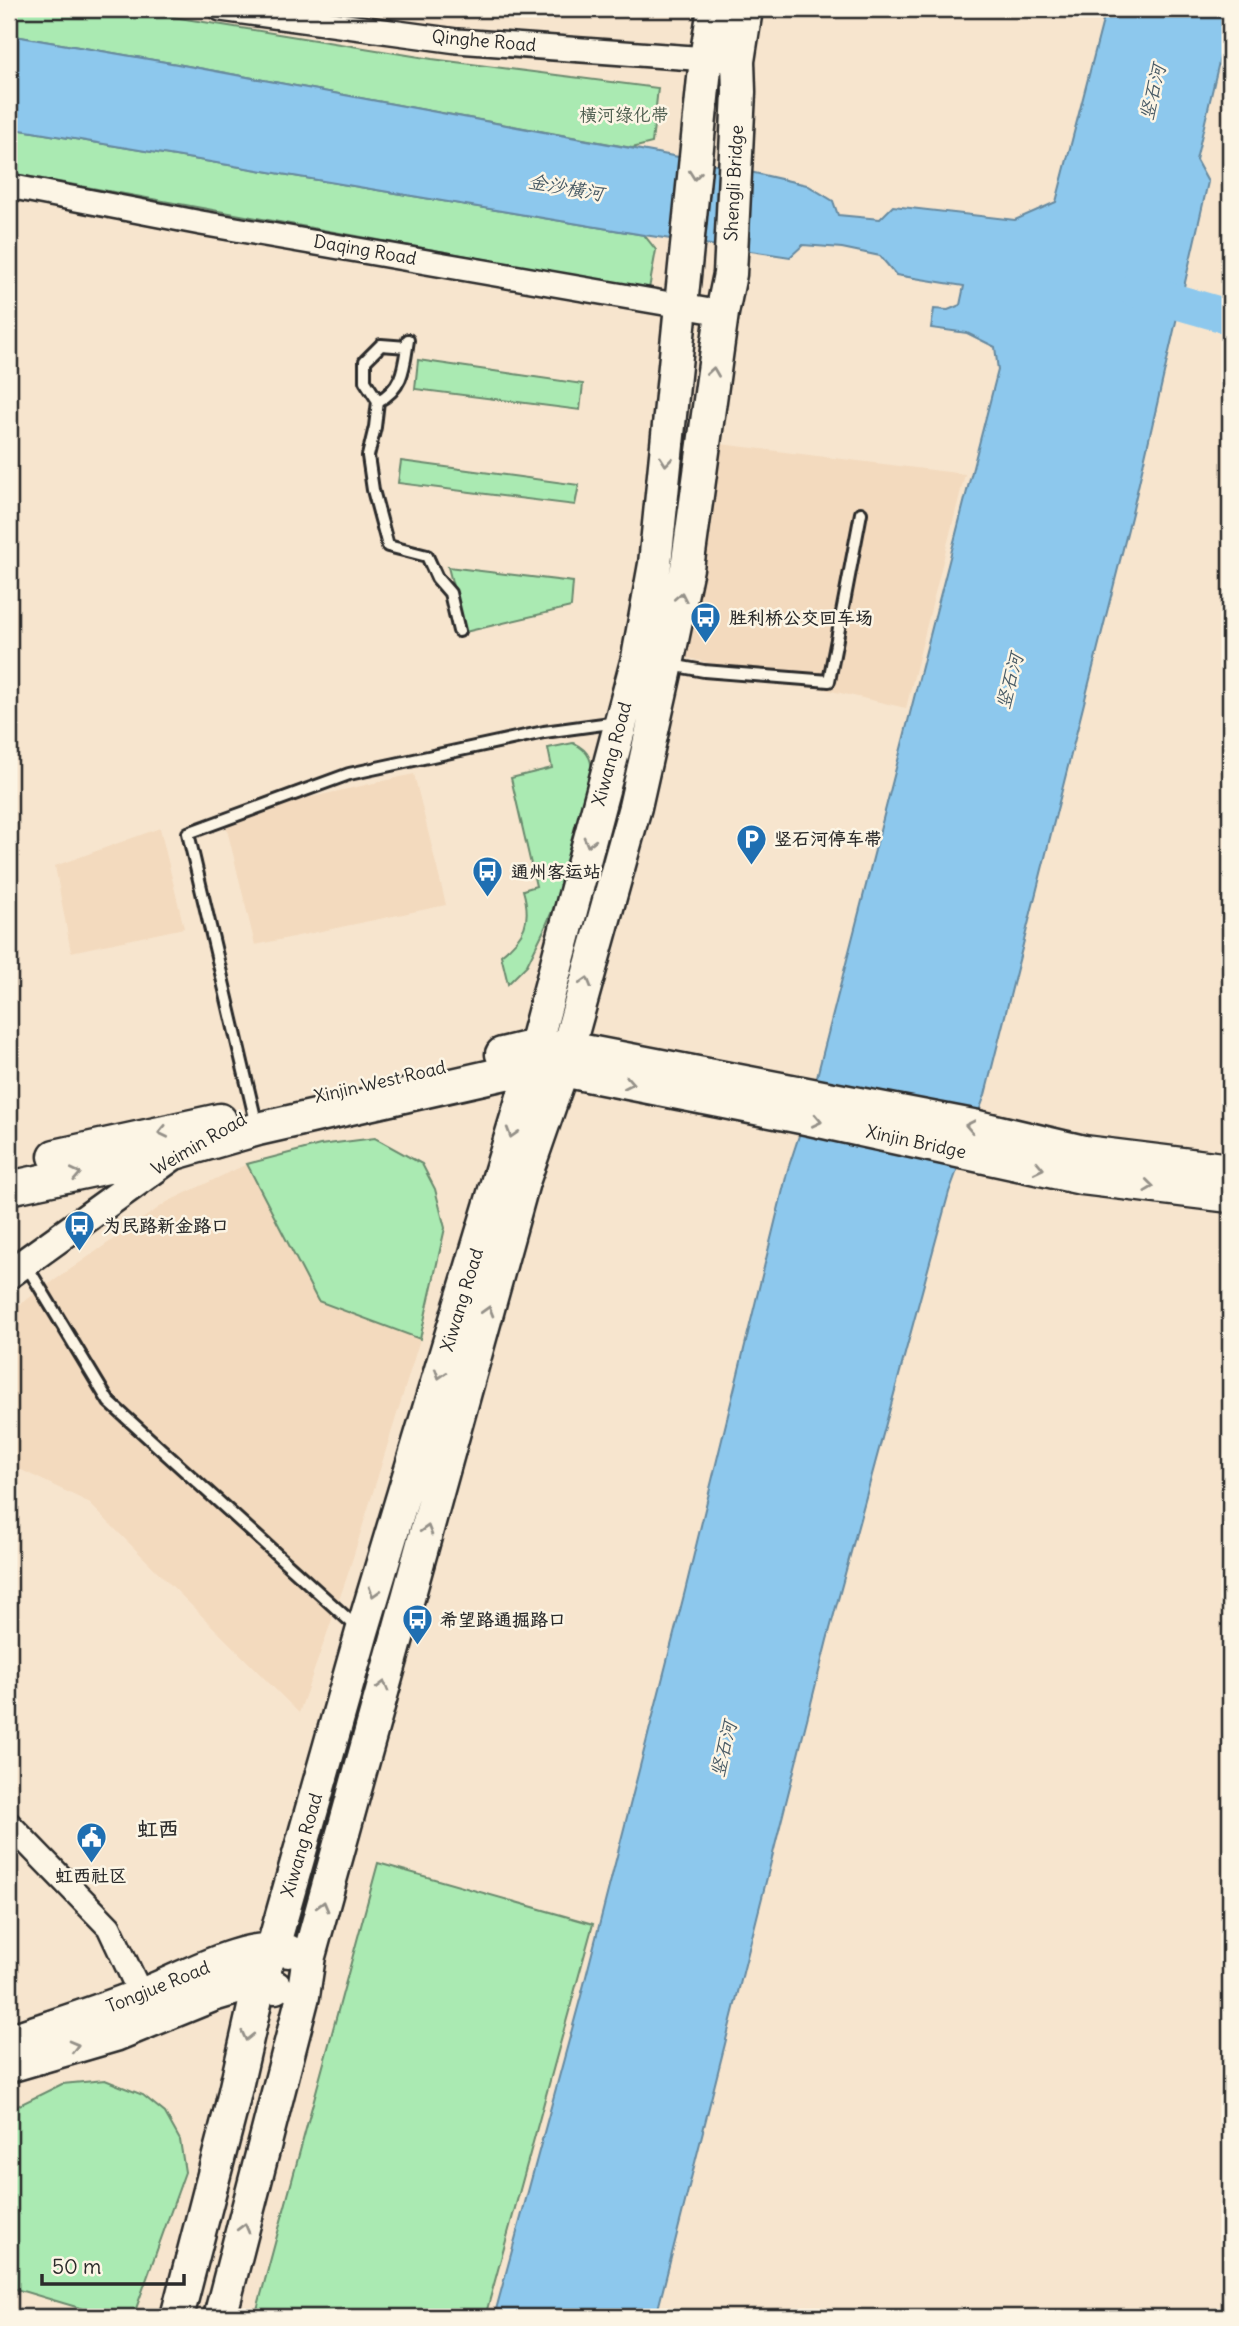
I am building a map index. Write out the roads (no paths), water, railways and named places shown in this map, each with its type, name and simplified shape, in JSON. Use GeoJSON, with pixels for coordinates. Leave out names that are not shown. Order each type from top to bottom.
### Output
{"type":"FeatureCollection","features":[{"type":"Feature","properties":{"kind":"main road"},"geometry":{"type":"LineString","coordinates":[[706,58],[714,9]]}},
{"type":"Feature","properties":{"kind":"main road"},"geometry":{"type":"LineString","coordinates":[[739,77],[746,9]]}},
{"type":"Feature","properties":{"kind":"main road","name":"Xiwang Road"},"geometry":{"type":"LineString","coordinates":[[652,661],[655,564],[706,58]]}},
{"type":"Feature","properties":{"kind":"main road","name":"Shengli Bridge"},"geometry":{"type":"LineString","coordinates":[[730,274],[739,77]]}},
{"type":"Feature","properties":{"kind":"main road","name":"Xiwang Road"},"geometry":{"type":"LineString","coordinates":[[220,2317],[303,1996],[309,1956],[523,1182],[549,1058],[652,661],[687,568],[722,313],[730,274]]}},
{"type":"Feature","properties":{"kind":"main road","name":"Xiwang Road"},"geometry":{"type":"LineString","coordinates":[[177,2317],[231,2109],[260,1981],[274,1947],[362,1632],[549,1058]]}},
{"type":"Feature","properties":{"kind":"main road","name":"Xinjin West Road"},"geometry":{"type":"LineString","coordinates":[[9,1166],[256,1121],[549,1058],[752,1096]]}},
{"type":"Feature","properties":{"kind":"main road","name":"Xinjin Bridge"},"geometry":{"type":"LineString","coordinates":[[752,1096],[1083,1165]]}},
{"type":"Feature","properties":{"kind":"main road","name":"Xinjin West Road"},"geometry":{"type":"LineString","coordinates":[[9,1188],[178,1152],[256,1121]]}},
{"type":"Feature","properties":{"kind":"main road"},"geometry":{"type":"LineString","coordinates":[[1083,1165],[1230,1170]]}},
{"type":"Feature","properties":{"kind":"main road"},"geometry":{"type":"LineString","coordinates":[[1083,1165],[1230,1196]]}},
{"type":"Feature","properties":{"kind":"main road","name":"Tongjue Road"},"geometry":{"type":"LineString","coordinates":[[9,2041],[141,1996],[230,1958],[274,1947],[309,1956]]}},
{"type":"Feature","properties":{"kind":"main road"},"geometry":{"type":"LineString","coordinates":[[260,1981],[303,1996]]}},
{"type":"Feature","properties":{"kind":"main road","name":"Tongjue Road"},"geometry":{"type":"LineString","coordinates":[[9,2066],[115,2035],[213,1995],[260,1981]]}},
{"type":"Feature","properties":{"kind":"street","name":"Qinghe Road"},"geometry":{"type":"LineString","coordinates":[[221,9],[457,41],[706,58],[739,77]]}},
{"type":"Feature","properties":{"kind":"street","name":"Daqing Road"},"geometry":{"type":"LineString","coordinates":[[9,186],[201,223],[722,313]]}},
{"type":"Feature","properties":{"kind":"street","name":"Weimin Road"},"geometry":{"type":"LineString","coordinates":[[17,1268],[178,1152]]}},
{"type":"Feature","properties":{"kind":"street"},"geometry":{"type":"LineString","coordinates":[[9,1824],[109,1927],[141,1996]]}},
{"type":"Feature","properties":{"kind":"lane"},"geometry":{"type":"LineString","coordinates":[[379,401],[391,394],[404,373],[407,343],[381,345],[365,361],[365,381],[379,401],[376,427],[368,456],[373,490],[388,546],[427,556],[437,578],[450,593],[459,631]]}},
{"type":"Feature","properties":{"kind":"lane"},"geometry":{"type":"LineString","coordinates":[[652,661],[704,671],[829,681],[861,513]]}},
{"type":"Feature","properties":{"kind":"lane"},"geometry":{"type":"LineString","coordinates":[[256,1121],[188,833],[349,774],[544,732],[637,726]]}},
{"type":"Feature","properties":{"kind":"lane"},"geometry":{"type":"LineString","coordinates":[[17,1268],[109,1402],[362,1632]]}},
{"type":"Feature","properties":{"kind":"water"},"geometry":{"type":"Polygon","coordinates":[[[1106,9],[1230,9],[1230,15],[1196,160],[1208,182],[1133,509],[985,1095],[949,1192],[827,1640],[656,2317],[494,2317],[581,1996],[685,1591],[788,1169],[812,1096],[998,370],[995,347],[967,333],[931,328],[934,309],[948,310],[960,305],[964,286],[896,275],[880,256],[842,248],[803,245],[790,257],[9,128],[9,35],[711,163],[807,185],[833,201],[838,215],[880,219],[893,206],[1015,220],[1056,202],[1106,9]]]}},
{"type":"Feature","properties":{"kind":"waterway"},"geometry":{"type":"LineString","coordinates":[[1135,290],[1230,317]]}},
{"type":"Feature","properties":{"kind":"place","name":"胜利桥公交回车场"},"geometry":{"type":"Point","coordinates":[706,645]}},
{"type":"Feature","properties":{"kind":"place","name":"竖石河停车带"},"geometry":{"type":"Point","coordinates":[751,866]}},
{"type":"Feature","properties":{"kind":"place","name":"通州客运站"},"geometry":{"type":"Point","coordinates":[488,899]}},
{"type":"Feature","properties":{"kind":"place","name":"为民路新金路口"},"geometry":{"type":"Point","coordinates":[80,1253]}},
{"type":"Feature","properties":{"kind":"place","name":"希望路通掘路口"},"geometry":{"type":"Point","coordinates":[417,1647]}},
{"type":"Feature","properties":{"kind":"place","name":"虹西社区"},"geometry":{"type":"Point","coordinates":[91,1865]}},
{"type":"Feature","properties":{"kind":"district","name":"虹西"},"geometry":{"type":"Point","coordinates":[158,1829]}},
{"type":"Feature","properties":{"kind":"water label","name":"竖石河"},"geometry":{"type":"Point","coordinates":[1152,92]}},
{"type":"Feature","properties":{"kind":"water label","name":"金沙横河"},"geometry":{"type":"Point","coordinates":[566,187]}},
{"type":"Feature","properties":{"kind":"water label","name":"竖石河"},"geometry":{"type":"Point","coordinates":[1009,681]}},
{"type":"Feature","properties":{"kind":"water label","name":"竖石河"},"geometry":{"type":"Point","coordinates":[723,1749]}},
{"type":"Feature","properties":{"kind":"park label","name":"横河绿化带"},"geometry":{"type":"Point","coordinates":[624,115]}}]}
